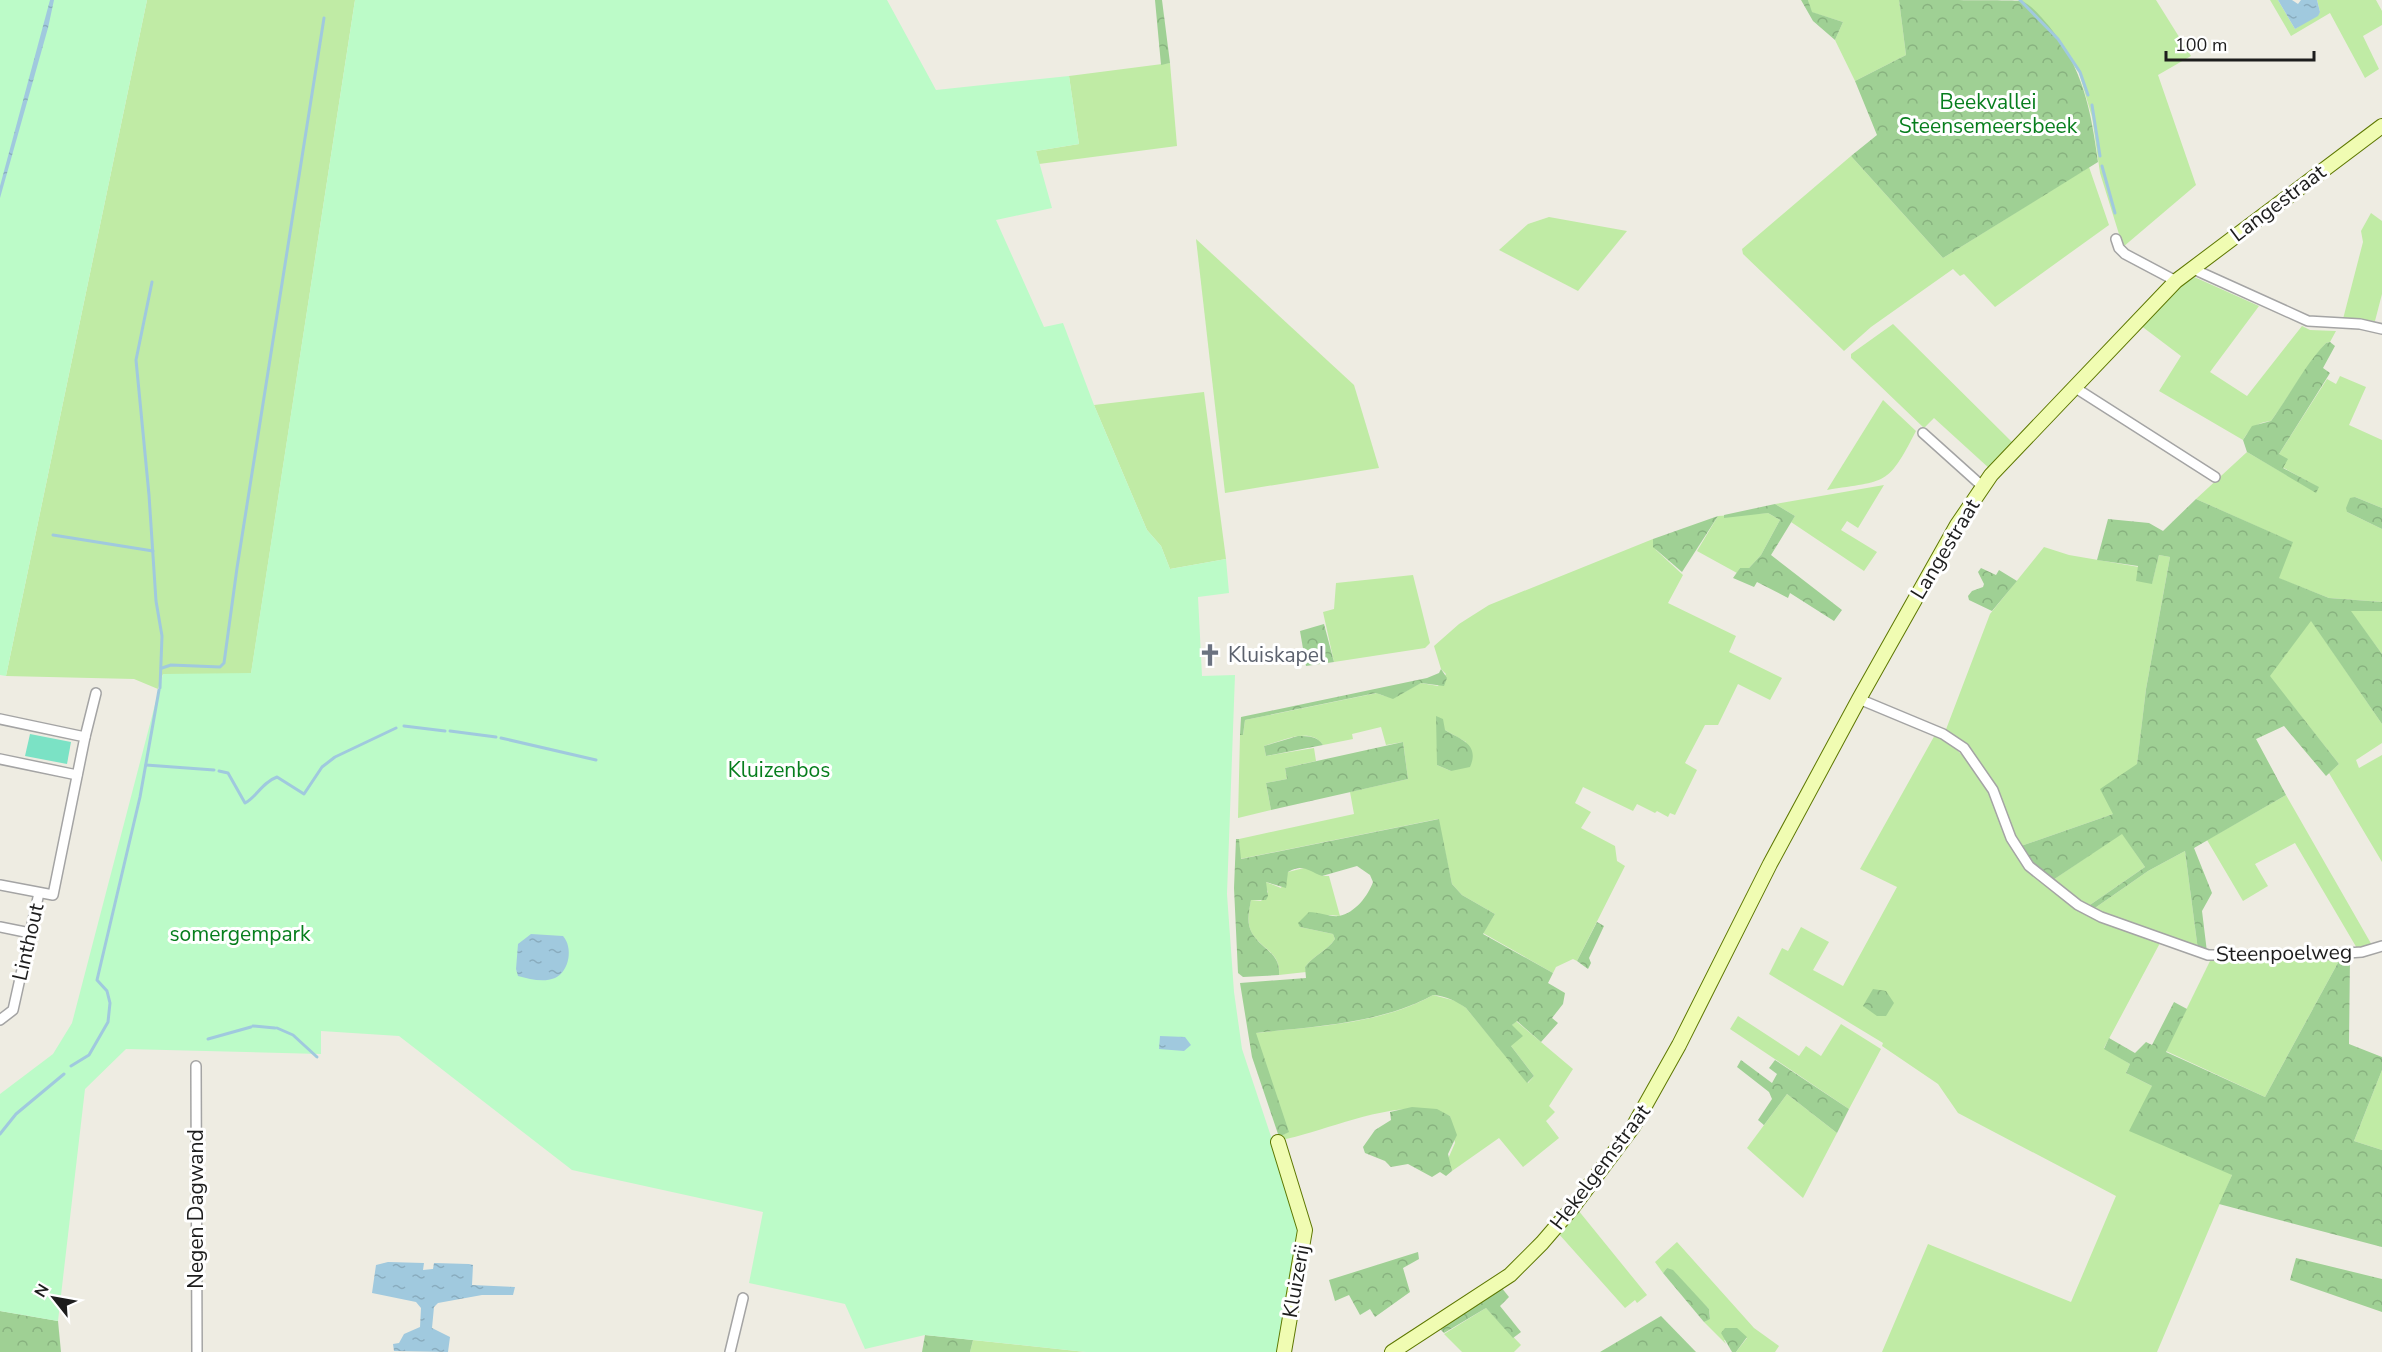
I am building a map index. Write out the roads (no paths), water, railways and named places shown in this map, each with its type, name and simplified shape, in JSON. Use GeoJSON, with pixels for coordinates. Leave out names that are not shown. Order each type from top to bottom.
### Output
{"type":"FeatureCollection","features":[{"type":"Feature","properties":{"kind":"street","name":"Langestraat"},"geometry":{"type":"LineString","coordinates":[[1773,859],[1933,565],[1982,486],[2176,281],[2382,126]]}},
{"type":"Feature","properties":{"kind":"street"},"geometry":{"type":"LineString","coordinates":[[2116,239],[2119,249],[2125,254],[2176,281]]}},
{"type":"Feature","properties":{"kind":"street"},"geometry":{"type":"LineString","coordinates":[[2192,268],[2308,321],[2360,324],[2382,329]]}},
{"type":"Feature","properties":{"kind":"street"},"geometry":{"type":"LineString","coordinates":[[2074,387],[2215,477]]}},
{"type":"Feature","properties":{"kind":"street"},"geometry":{"type":"LineString","coordinates":[[1923,433],[1982,486]]}},
{"type":"Feature","properties":{"kind":"street","name":"Linthout"},"geometry":{"type":"LineString","coordinates":[[0,885],[53,895],[96,693]]}},
{"type":"Feature","properties":{"kind":"street","name":"Steenpoelweg"},"geometry":{"type":"LineString","coordinates":[[1859,699],[1943,734],[1964,748],[1993,790],[2011,838],[2029,866],[2060,892],[2101,917],[2208,955],[2319,955],[2362,952],[2382,946]]}},
{"type":"Feature","properties":{"kind":"street"},"geometry":{"type":"LineString","coordinates":[[0,719],[85,737]]}},
{"type":"Feature","properties":{"kind":"street"},"geometry":{"type":"LineString","coordinates":[[0,759],[77,775]]}},
{"type":"Feature","properties":{"kind":"street","name":"Hekelgemstraat"},"geometry":{"type":"LineString","coordinates":[[1392,1352],[1510,1275],[1573,1207],[1633,1128],[1650,1100],[1773,859]]}},
{"type":"Feature","properties":{"kind":"street","name":"Linthout"},"geometry":{"type":"LineString","coordinates":[[0,1020],[13,1010],[39,893]]}},
{"type":"Feature","properties":{"kind":"street"},"geometry":{"type":"LineString","coordinates":[[0,927],[30,933]]}},
{"type":"Feature","properties":{"kind":"street","name":"Negen Dagwand"},"geometry":{"type":"LineString","coordinates":[[196,1066],[197,1352]]}},
{"type":"Feature","properties":{"kind":"street","name":"Kluizerij"},"geometry":{"type":"LineString","coordinates":[[1278,1142],[1305,1230],[1284,1352]]}},
{"type":"Feature","properties":{"kind":"street"},"geometry":{"type":"LineString","coordinates":[[730,1352],[743,1298]]}},
{"type":"Feature","properties":{"kind":"water"},"geometry":{"type":"Polygon","coordinates":[[[50,0],[54,0],[48,28],[0,198],[0,186],[50,0]]]}},
{"type":"Feature","properties":{"kind":"water"},"geometry":{"type":"Polygon","coordinates":[[[2278,0],[2292,0],[2298,4],[2301,0],[2317,0],[2320,12],[2318,16],[2295,29],[2278,0]]]}},
{"type":"Feature","properties":{"kind":"water"},"geometry":{"type":"Polygon","coordinates":[[[531,934],[563,936],[569,952],[567,965],[560,975],[541,980],[518,976],[516,969],[518,944],[531,934]]]}},
{"type":"Feature","properties":{"kind":"water"},"geometry":{"type":"Polygon","coordinates":[[[1160,1036],[1185,1037],[1191,1045],[1184,1051],[1159,1049],[1160,1036]]]}},
{"type":"Feature","properties":{"kind":"water"},"geometry":{"type":"Polygon","coordinates":[[[388,1262],[424,1263],[423,1270],[433,1269],[434,1263],[469,1264],[473,1265],[472,1285],[515,1287],[513,1295],[482,1295],[438,1303],[434,1307],[432,1328],[450,1337],[448,1352],[394,1351],[393,1344],[399,1343],[404,1334],[420,1327],[421,1308],[416,1302],[372,1293],[376,1265],[388,1262]]]}},
{"type":"Feature","properties":{"kind":"waterway"},"geometry":{"type":"LineString","coordinates":[[2020,0],[2058,39],[2080,72],[2088,95]]}},
{"type":"Feature","properties":{"kind":"waterway"},"geometry":{"type":"LineString","coordinates":[[162,668],[171,665],[220,667],[224,663],[324,18]]}},
{"type":"Feature","properties":{"kind":"waterway"},"geometry":{"type":"LineString","coordinates":[[2092,105],[2100,156]]}},
{"type":"Feature","properties":{"kind":"waterway"},"geometry":{"type":"LineString","coordinates":[[2102,166],[2115,213]]}},
{"type":"Feature","properties":{"kind":"waterway"},"geometry":{"type":"LineString","coordinates":[[152,282],[136,360],[156,601],[162,636],[160,688]]}},
{"type":"Feature","properties":{"kind":"waterway"},"geometry":{"type":"LineString","coordinates":[[53,535],[153,551]]}},
{"type":"Feature","properties":{"kind":"waterway"},"geometry":{"type":"LineString","coordinates":[[71,1066],[89,1055],[108,1022],[110,1003],[107,991],[97,980],[140,797],[159,690]]}},
{"type":"Feature","properties":{"kind":"waterway"},"geometry":{"type":"LineString","coordinates":[[404,726],[445,731]]}},
{"type":"Feature","properties":{"kind":"waterway"},"geometry":{"type":"LineString","coordinates":[[219,771],[228,773],[245,803],[277,777],[304,794],[322,767],[335,757],[396,728]]}},
{"type":"Feature","properties":{"kind":"waterway"},"geometry":{"type":"LineString","coordinates":[[450,731],[496,737]]}},
{"type":"Feature","properties":{"kind":"waterway"},"geometry":{"type":"LineString","coordinates":[[501,738],[596,760]]}},
{"type":"Feature","properties":{"kind":"waterway"},"geometry":{"type":"LineString","coordinates":[[146,765],[214,770]]}},
{"type":"Feature","properties":{"kind":"waterway"},"geometry":{"type":"LineString","coordinates":[[253,1026],[275,1028]]}},
{"type":"Feature","properties":{"kind":"waterway"},"geometry":{"type":"LineString","coordinates":[[208,1039],[251,1027]]}},
{"type":"Feature","properties":{"kind":"waterway"},"geometry":{"type":"LineString","coordinates":[[277,1028],[293,1035],[317,1057]]}},
{"type":"Feature","properties":{"kind":"waterway"},"geometry":{"type":"LineString","coordinates":[[0,1134],[16,1114],[64,1074]]}},
{"type":"Feature","properties":{"kind":"place","name":"Kluiskapel"},"geometry":{"type":"Point","coordinates":[1210,655]}},
{"type":"Feature","properties":{"kind":"park label","name":"Beekvallei Steensemeersbeek"},"geometry":{"type":"Point","coordinates":[1988,114]}},
{"type":"Feature","properties":{"kind":"park label","name":"Kluizenbos"},"geometry":{"type":"Point","coordinates":[779,770]}},
{"type":"Feature","properties":{"kind":"park label","name":"somergempark"},"geometry":{"type":"Point","coordinates":[240,934]}}]}
